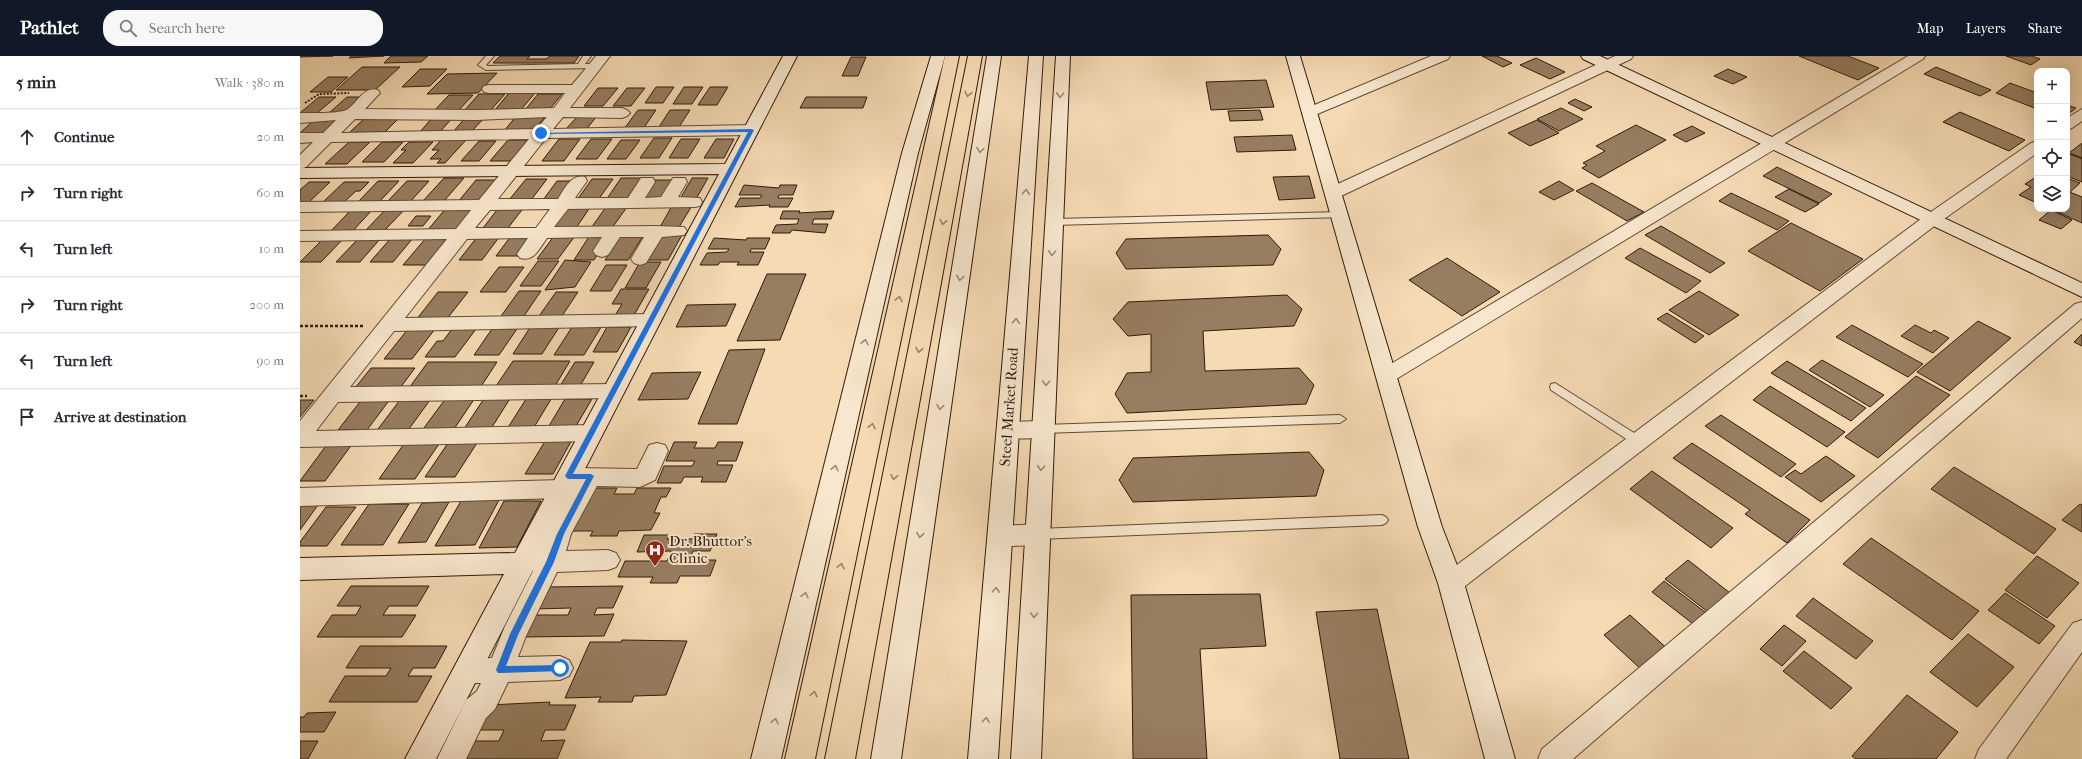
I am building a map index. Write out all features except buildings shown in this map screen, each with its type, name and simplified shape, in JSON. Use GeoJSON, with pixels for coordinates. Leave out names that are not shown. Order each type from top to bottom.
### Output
{"type":"FeatureCollection","features":[{"type":"Feature","properties":{"kind":"highway"},"geometry":{"type":"LineString","coordinates":[[800,759],[952,56]]}},
{"type":"Feature","properties":{"kind":"highway"},"geometry":{"type":"LineString","coordinates":[[840,759],[975,56]]}},
{"type":"Feature","properties":{"kind":"street"},"geometry":{"type":"LineString","coordinates":[[451,759],[476,709],[486,700],[514,634],[550,562],[560,534],[573,481],[591,433],[790,56]]}},
{"type":"Feature","properties":{"kind":"street"},"geometry":{"type":"LineString","coordinates":[[766,759],[910,153],[938,56]]}},
{"type":"Feature","properties":{"kind":"street"},"geometry":{"type":"LineString","coordinates":[[886,759],[994,56]]}},
{"type":"Feature","properties":{"kind":"street","name":"Steel Market Road"},"geometry":{"type":"LineString","coordinates":[[983,759],[1036,56]]}},
{"type":"Feature","properties":{"kind":"street"},"geometry":{"type":"LineString","coordinates":[[1026,759],[1063,56]]}},
{"type":"Feature","properties":{"kind":"street"},"geometry":{"type":"LineString","coordinates":[[1293,56],[1341,215],[1430,527],[1451,583],[1500,759]]}},
{"type":"Feature","properties":{"kind":"street"},"geometry":{"type":"LineString","coordinates":[[1310,112],[1442,56]]}},
{"type":"Feature","properties":{"kind":"street"},"geometry":{"type":"LineString","coordinates":[[1588,56],[2082,291]]}},
{"type":"Feature","properties":{"kind":"street"},"geometry":{"type":"LineString","coordinates":[[1334,193],[1626,56]]}},
{"type":"Feature","properties":{"kind":"street"},"geometry":{"type":"LineString","coordinates":[[1386,376],[1918,56]]}},
{"type":"Feature","properties":{"kind":"street"},"geometry":{"type":"LineString","coordinates":[[300,437],[576,89],[591,61]]}},
{"type":"Feature","properties":{"kind":"street"},"geometry":{"type":"LineString","coordinates":[[489,89],[576,89]]}},
{"type":"Feature","properties":{"kind":"street"},"geometry":{"type":"LineString","coordinates":[[300,164],[373,93]]}},
{"type":"Feature","properties":{"kind":"street"},"geometry":{"type":"LineString","coordinates":[[300,118],[352,114],[476,115],[558,112],[622,113]]}},
{"type":"Feature","properties":{"kind":"street"},"geometry":{"type":"LineString","coordinates":[[2070,123],[2082,114]]}},
{"type":"Feature","properties":{"kind":"street"},"geometry":{"type":"LineString","coordinates":[[300,138],[751,130]]}},
{"type":"Feature","properties":{"kind":"street"},"geometry":{"type":"LineString","coordinates":[[1451,583],[1931,220],[2034,148]]}},
{"type":"Feature","properties":{"kind":"street"},"geometry":{"type":"LineString","coordinates":[[300,173],[731,169]]}},
{"type":"Feature","properties":{"kind":"street"},"geometry":{"type":"LineString","coordinates":[[526,254],[579,181]]}},
{"type":"Feature","properties":{"kind":"street"},"geometry":{"type":"LineString","coordinates":[[633,203],[647,182]]}},
{"type":"Feature","properties":{"kind":"street"},"geometry":{"type":"LineString","coordinates":[[666,202],[679,182]]}},
{"type":"Feature","properties":{"kind":"street"},"geometry":{"type":"LineString","coordinates":[[300,207],[694,202]]}},
{"type":"Feature","properties":{"kind":"street"},"geometry":{"type":"LineString","coordinates":[[640,259],[656,231]]}},
{"type":"Feature","properties":{"kind":"street"},"geometry":{"type":"LineString","coordinates":[[300,236],[678,231]]}},
{"type":"Feature","properties":{"kind":"street"},"geometry":{"type":"LineString","coordinates":[[602,251],[614,232]]}},
{"type":"Feature","properties":{"kind":"street"},"geometry":{"type":"LineString","coordinates":[[1552,759],[2082,308]]}},
{"type":"Feature","properties":{"kind":"street"},"geometry":{"type":"LineString","coordinates":[[388,325],[650,320]]}},
{"type":"Feature","properties":{"kind":"street"},"geometry":{"type":"LineString","coordinates":[[333,395],[613,391]]}},
{"type":"Feature","properties":{"kind":"street"},"geometry":{"type":"LineString","coordinates":[[1008,430],[1043,429]]}},
{"type":"Feature","properties":{"kind":"street"},"geometry":{"type":"LineString","coordinates":[[300,437],[591,433]]}},
{"type":"Feature","properties":{"kind":"street"},"geometry":{"type":"LineString","coordinates":[[300,497],[640,478],[647,474],[657,451]]}},
{"type":"Feature","properties":{"kind":"street"},"geometry":{"type":"LineString","coordinates":[[420,759],[523,563],[573,481]]}},
{"type":"Feature","properties":{"kind":"street"},"geometry":{"type":"LineString","coordinates":[[1000,536],[1038,534]]}},
{"type":"Feature","properties":{"kind":"street"},"geometry":{"type":"LineString","coordinates":[[300,570],[608,560]]}},
{"type":"Feature","properties":{"kind":"street"},"geometry":{"type":"LineString","coordinates":[[1989,759],[2082,631]]}},
{"type":"Feature","properties":{"kind":"street"},"geometry":{"type":"LineString","coordinates":[[466,671],[560,668]]}},
{"type":"Feature","properties":{"kind":"lane"},"geometry":{"type":"LineString","coordinates":[[490,56],[482,65],[486,68],[591,61]]}},
{"type":"Feature","properties":{"kind":"lane"},"geometry":{"type":"LineString","coordinates":[[1054,222],[1341,215]]}},
{"type":"Feature","properties":{"kind":"lane"},"geometry":{"type":"LineString","coordinates":[[1555,387],[1638,441]]}},
{"type":"Feature","properties":{"kind":"lane"},"geometry":{"type":"LineString","coordinates":[[1043,429],[1340,419]]}},
{"type":"Feature","properties":{"kind":"lane"},"geometry":{"type":"LineString","coordinates":[[1038,534],[1382,520]]}},
{"type":"Feature","properties":{"kind":"path"},"geometry":{"type":"LineString","coordinates":[[300,107],[319,94],[373,93]]}},
{"type":"Feature","properties":{"kind":"path"},"geometry":{"type":"LineString","coordinates":[[300,326],[388,325]]}},
{"type":"Feature","properties":{"kind":"place","name":"Dr. Bhuttor's Clinic"},"geometry":{"type":"Point","coordinates":[655,567]}},
{"type":"Feature","properties":{"kind":"route"},"geometry":{"type":"LineString","coordinates":[[541,133],[751,130],[568,476],[591,476],[560,534],[550,562],[514,634],[500,670],[560,668]]}}]}
